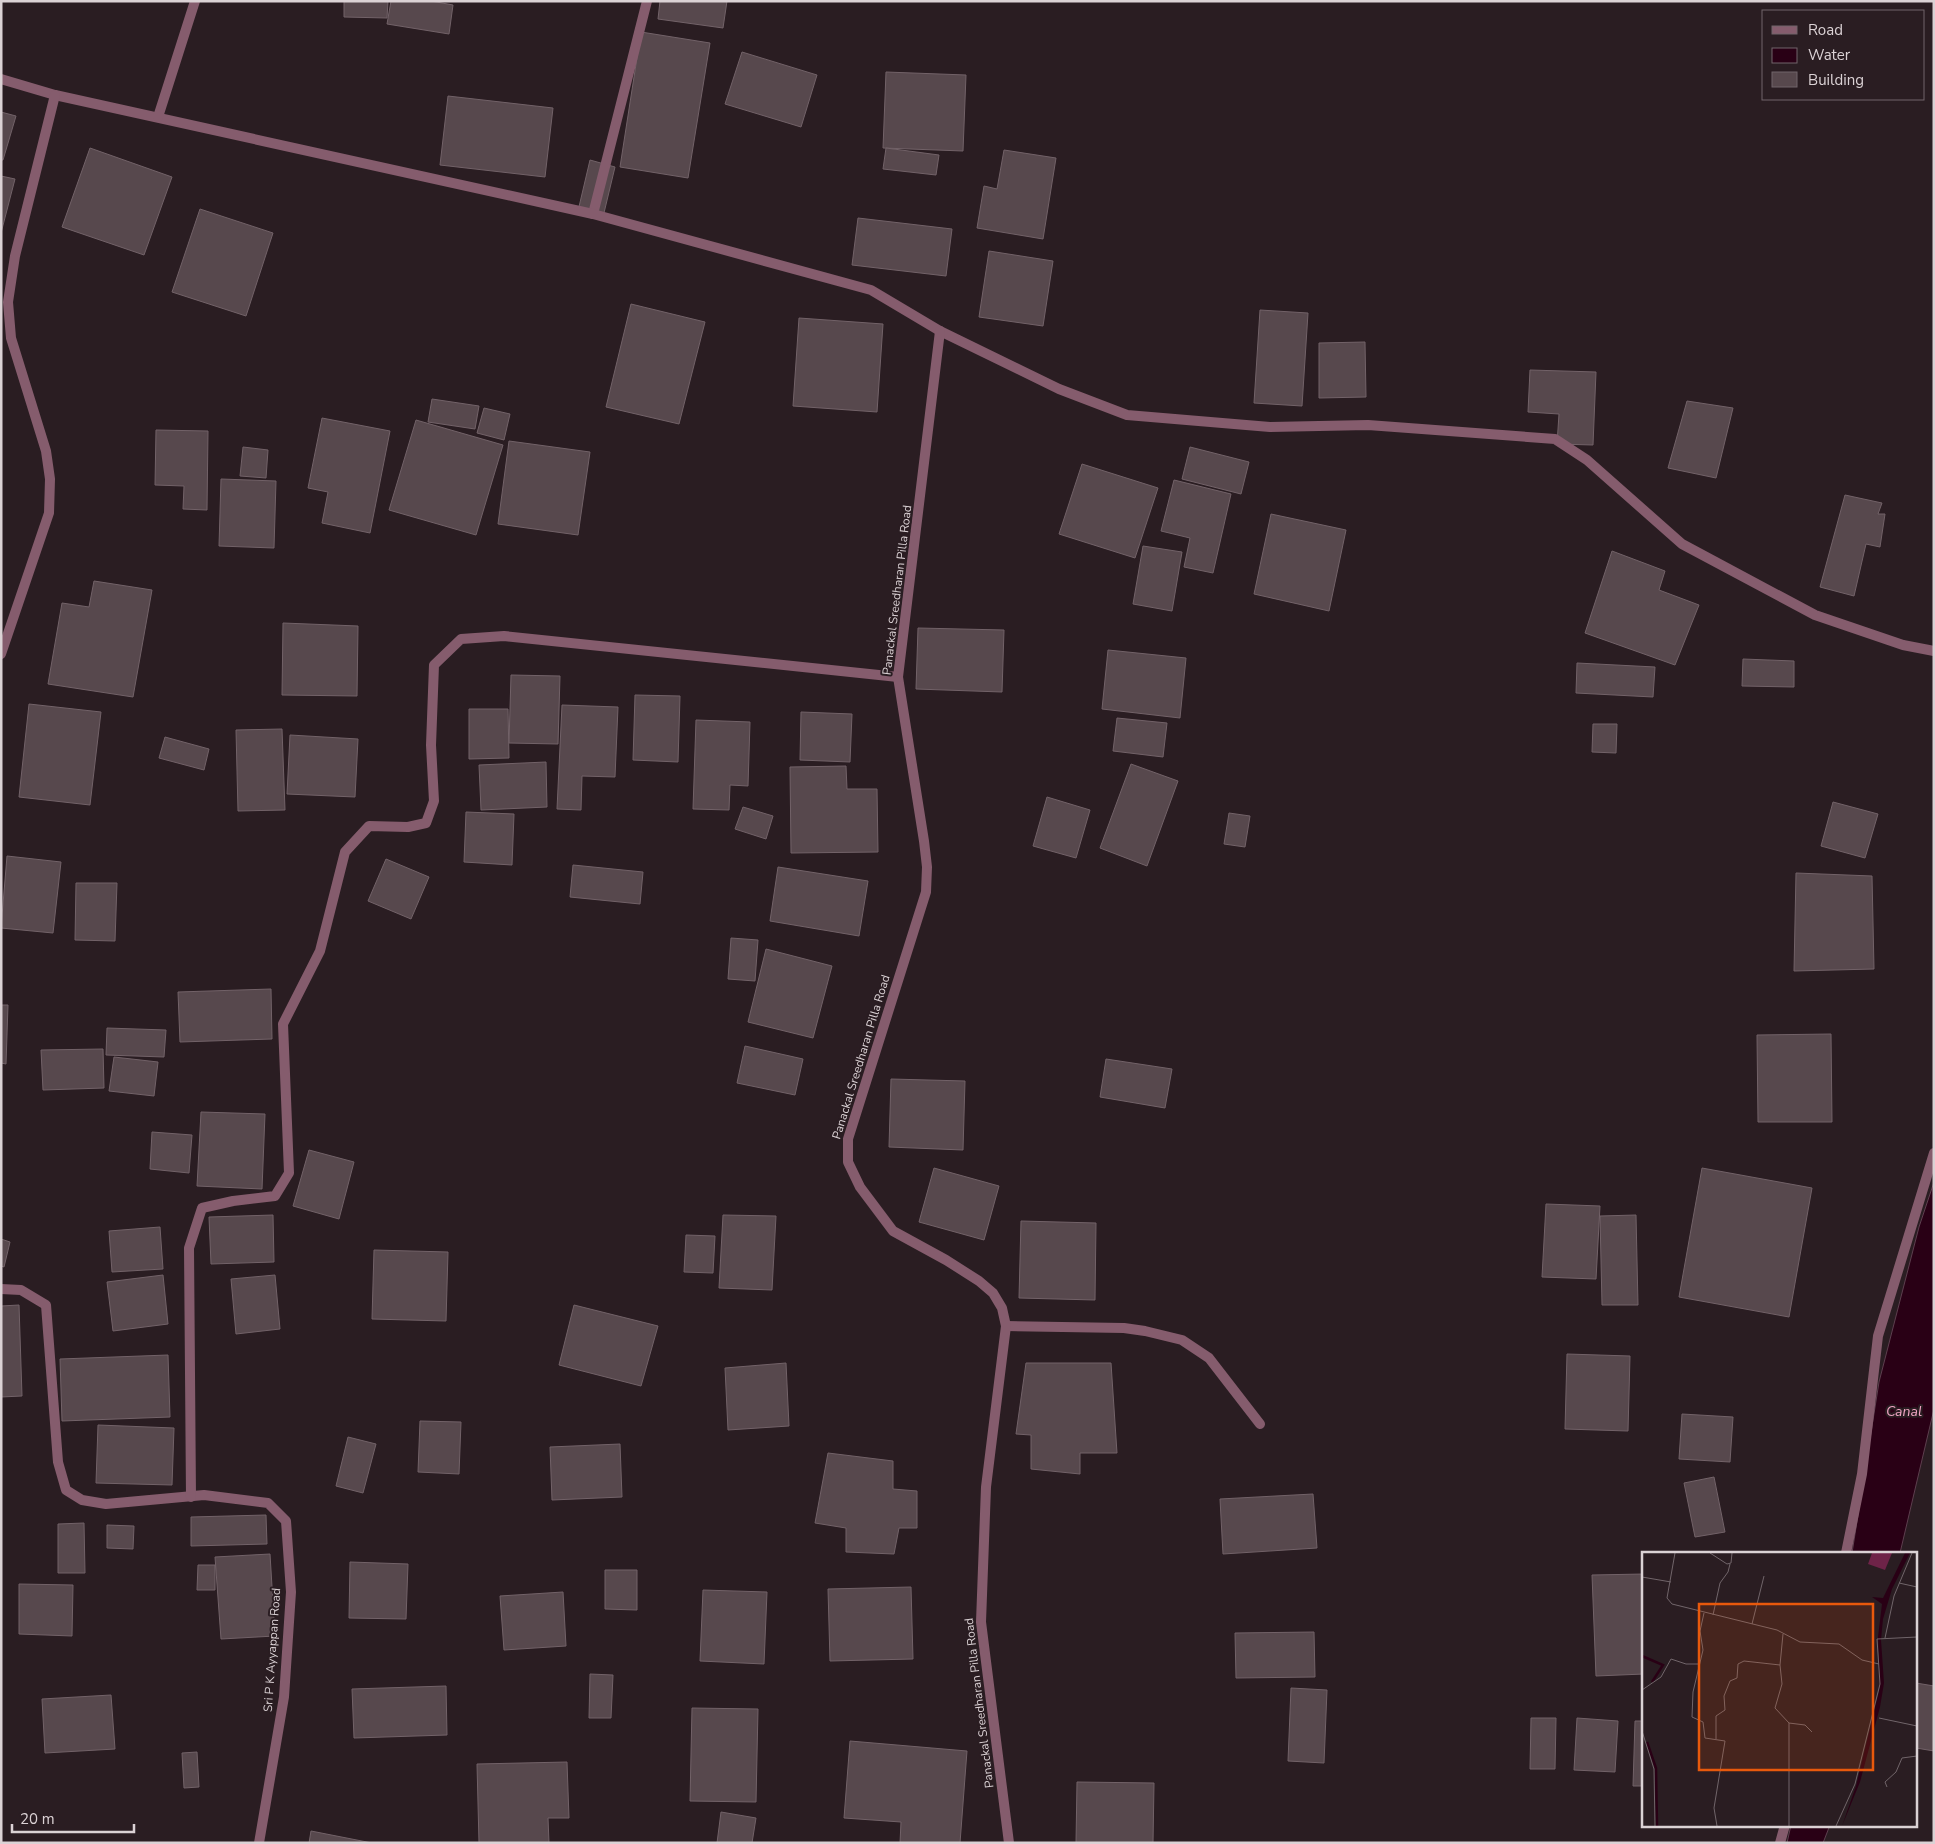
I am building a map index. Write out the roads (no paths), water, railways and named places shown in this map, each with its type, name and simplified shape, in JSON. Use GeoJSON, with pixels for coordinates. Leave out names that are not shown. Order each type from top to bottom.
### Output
{"type":"FeatureCollection","features":[{"type":"Feature","properties":{"kind":"street"},"geometry":{"type":"LineString","coordinates":[[158,117],[195,1]]}},
{"type":"Feature","properties":{"kind":"street"},"geometry":{"type":"LineString","coordinates":[[593,214],[647,1]]}},
{"type":"Feature","properties":{"kind":"street"},"geometry":{"type":"LineString","coordinates":[[1,79],[56,96],[593,214],[870,290],[940,331],[1059,389],[1127,415],[1270,427],[1368,425],[1554,439],[1588,460],[1682,544],[1814,615],[1903,645],[1934,651]]}},
{"type":"Feature","properties":{"kind":"street"},"geometry":{"type":"LineString","coordinates":[[1,654],[49,513],[50,479],[46,451],[11,338],[8,302],[15,256],[56,96]]}},
{"type":"Feature","properties":{"kind":"street","name":"Panackal Sreedharan Pilla Road"},"geometry":{"type":"LineString","coordinates":[[940,331],[898,677],[924,841],[927,866],[926,892],[848,1139],[848,1162],[860,1187],[893,1231],[979,1281],[994,1293],[1002,1308],[1006,1326],[986,1487],[981,1622],[1009,1843]]}},
{"type":"Feature","properties":{"kind":"street"},"geometry":{"type":"LineString","coordinates":[[190,1497],[188,1248],[202,1208],[233,1201],[275,1196],[289,1173],[283,1024],[320,951],[345,852],[369,826],[408,827],[426,822],[434,801],[431,745],[434,665],[461,639],[504,636],[898,677]]}},
{"type":"Feature","properties":{"kind":"street"},"geometry":{"type":"LineString","coordinates":[[1846,1552],[1862,1474],[1878,1336],[1934,1153]]}},
{"type":"Feature","properties":{"kind":"street","name":"Sri P K Ayyappan Road"},"geometry":{"type":"LineString","coordinates":[[1,1289],[20,1290],[46,1304],[58,1462],[66,1490],[82,1500],[106,1504],[204,1496],[268,1503],[286,1521],[291,1592],[284,1696],[259,1843]]}},
{"type":"Feature","properties":{"kind":"street"},"geometry":{"type":"LineString","coordinates":[[1006,1326],[1124,1328],[1182,1340],[1209,1358],[1260,1424]]}},
{"type":"Feature","properties":{"kind":"street"},"geometry":{"type":"LineString","coordinates":[[1780,1843],[1785,1826]]}},
{"type":"Feature","properties":{"kind":"water","name":"Canal"},"geometry":{"type":"Polygon","coordinates":[[[1934,1182],[1934,1409],[1900,1552],[1852,1552],[1879,1382],[1919,1227],[1934,1182]]]}},
{"type":"Feature","properties":{"kind":"water"},"geometry":{"type":"Polygon","coordinates":[[[1791,1826],[1830,1826],[1823,1843],[1787,1843],[1791,1826]]]}}]}
